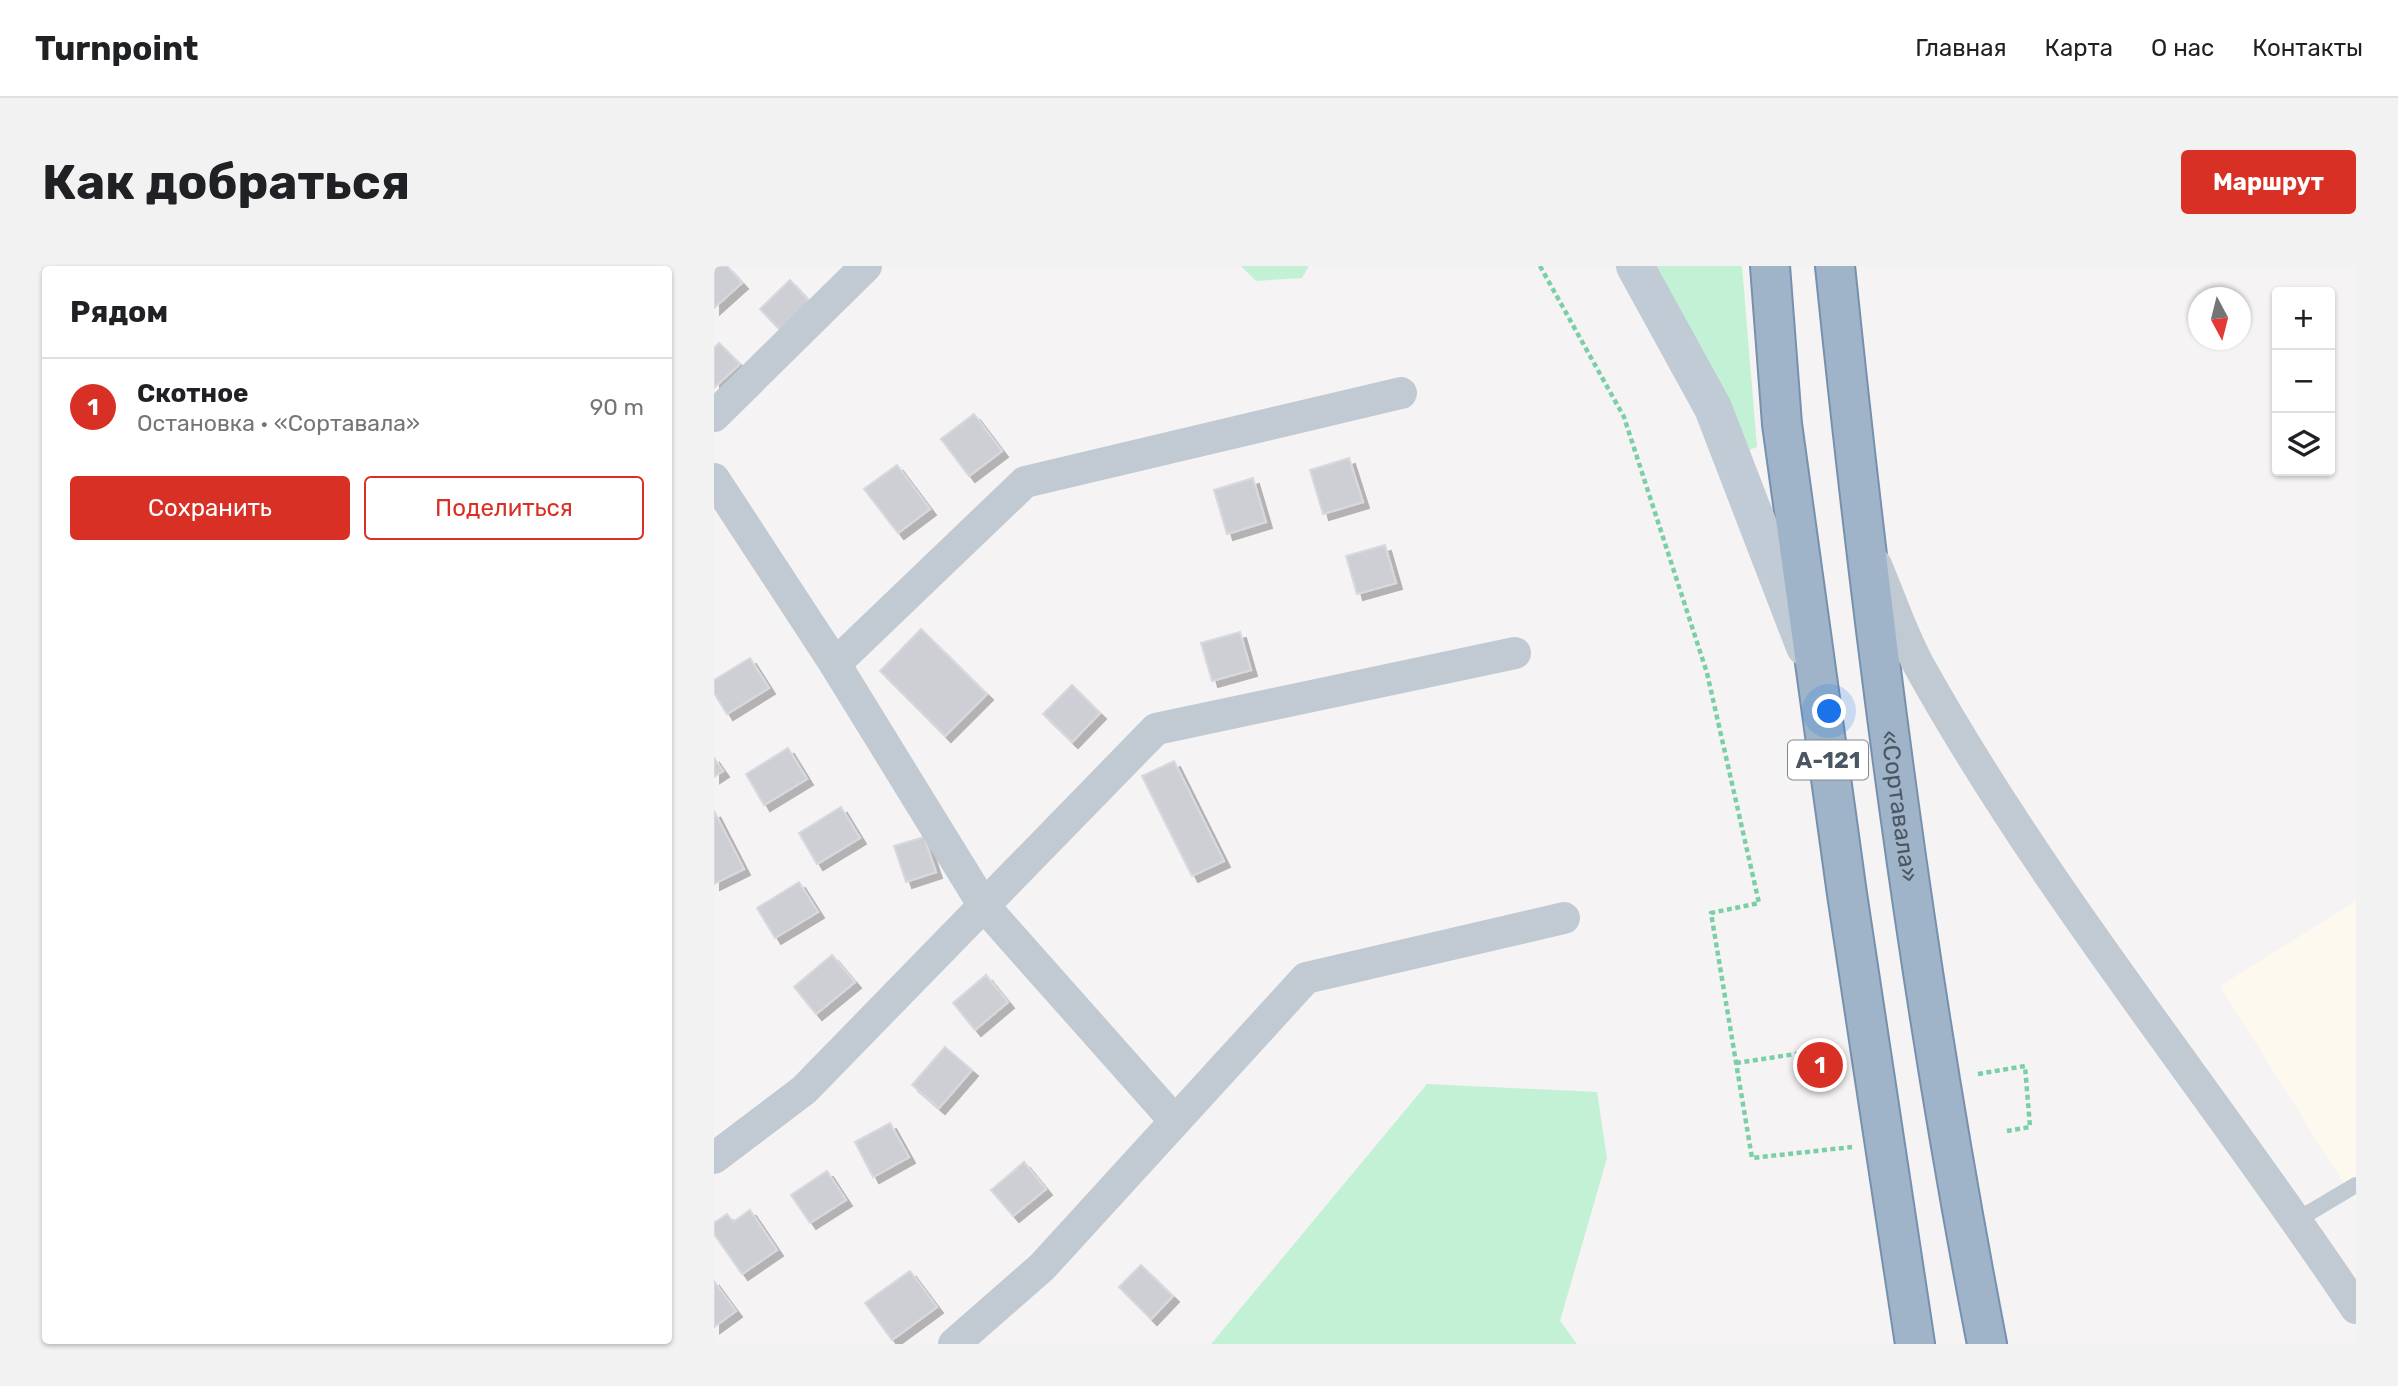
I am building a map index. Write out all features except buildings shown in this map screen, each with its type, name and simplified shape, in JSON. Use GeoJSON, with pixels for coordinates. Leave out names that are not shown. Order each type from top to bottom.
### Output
{"type":"FeatureCollection","features":[{"type":"Feature","properties":{"kind":"highway","name":"А-121"},"geometry":{"type":"LineString","coordinates":[[1770,266],[1782,424],[1817,681],[1915,1344]]}},
{"type":"Feature","properties":{"kind":"highway","name":"«Сортавала»"},"geometry":{"type":"LineString","coordinates":[[1835,266],[1866,542],[1912,889],[1959,1201],[1987,1344]]}},
{"type":"Feature","properties":{"kind":"main road"},"geometry":{"type":"LineString","coordinates":[[1635,266],[1713,408],[1817,681]]}},
{"type":"Feature","properties":{"kind":"street"},"geometry":{"type":"LineString","coordinates":[[714,416],[866,266]]}},
{"type":"Feature","properties":{"kind":"street"},"geometry":{"type":"LineString","coordinates":[[835,663],[1025,482],[1401,393]]}},
{"type":"Feature","properties":{"kind":"street"},"geometry":{"type":"LineString","coordinates":[[714,478],[835,663],[984,906],[1174,1120]]}},
{"type":"Feature","properties":{"kind":"street"},"geometry":{"type":"LineString","coordinates":[[1866,542],[1921,669],[2061,895],[2297,1220],[2356,1308]]}},
{"type":"Feature","properties":{"kind":"street"},"geometry":{"type":"LineString","coordinates":[[714,1158],[804,1090],[1156,729],[1515,653]]}},
{"type":"Feature","properties":{"kind":"street"},"geometry":{"type":"LineString","coordinates":[[954,1344],[1042,1267],[1306,978],[1564,918]]}},
{"type":"Feature","properties":{"kind":"lane"},"geometry":{"type":"LineString","coordinates":[[2297,1220],[2356,1185]]}},
{"type":"Feature","properties":{"kind":"path"},"geometry":{"type":"LineString","coordinates":[[1540,266],[1624,417],[1707,673],[1759,903],[1711,913],[1752,1158],[1852,1147]]}},
{"type":"Feature","properties":{"kind":"path"},"geometry":{"type":"LineString","coordinates":[[1736,1063],[1802,1053]]}},
{"type":"Feature","properties":{"kind":"path"},"geometry":{"type":"LineString","coordinates":[[1978,1074],[2025,1066],[2030,1128],[2007,1131]]}},
{"type":"Feature","properties":{"kind":"shaded area"},"geometry":{"type":"Polygon","coordinates":[[[2356,901],[2356,1203],[2220,986],[2356,901]]]}},
{"type":"Feature","properties":{"kind":"green space"},"geometry":{"type":"Polygon","coordinates":[[[1241,266],[1309,266],[1302,278],[1256,281],[1241,266]]]}},
{"type":"Feature","properties":{"kind":"green space"},"geometry":{"type":"Polygon","coordinates":[[[1652,266],[1742,266],[1757,447],[1749,450],[1652,266]]]}},
{"type":"Feature","properties":{"kind":"green space"},"geometry":{"type":"Polygon","coordinates":[[[1427,1084],[1597,1092],[1607,1158],[1560,1321],[1577,1344],[1211,1344],[1427,1084]]]}},
{"type":"Feature","properties":{"kind":"place","name":"Скотное"},"geometry":{"type":"Point","coordinates":[1820,1065]}}]}
